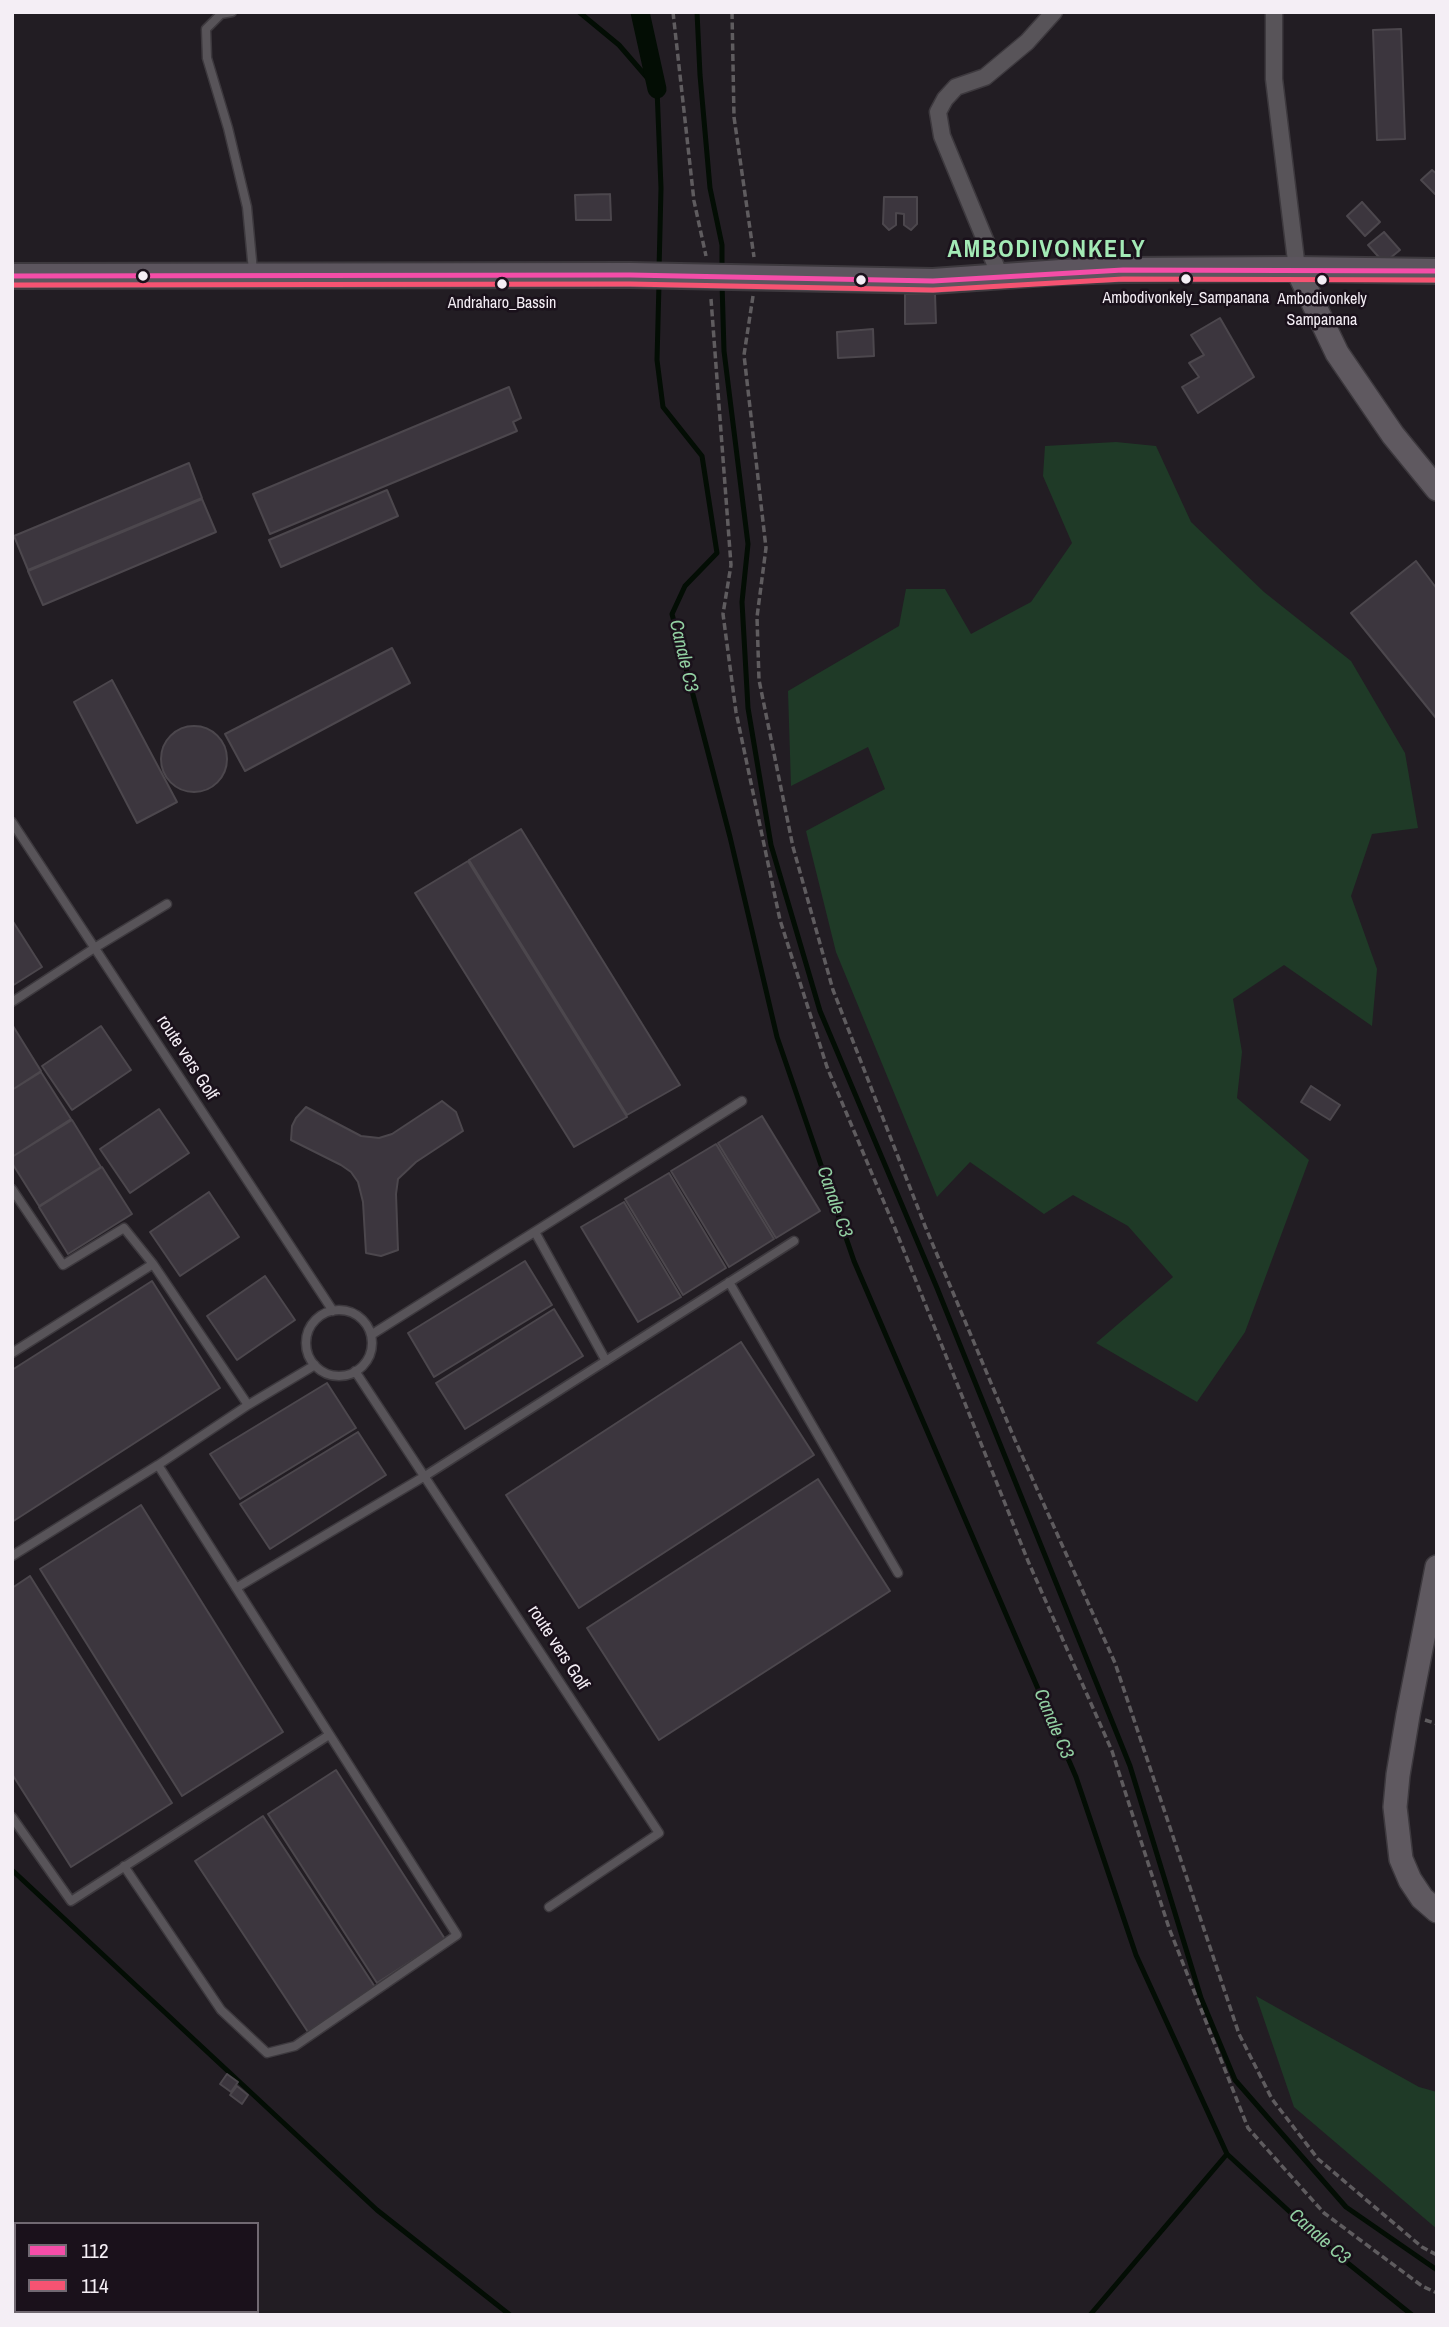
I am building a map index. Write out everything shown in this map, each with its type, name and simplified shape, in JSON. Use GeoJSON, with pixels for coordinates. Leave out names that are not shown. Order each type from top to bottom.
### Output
{"type":"FeatureCollection","features":[{"type":"Feature","properties":{"kind":"main road"},"geometry":{"type":"LineString","coordinates":[[1297,269],[1337,353],[1393,435],[1437,489]]}},
{"type":"Feature","properties":{"kind":"main road"},"geometry":{"type":"LineString","coordinates":[[12,276],[630,275],[933,281],[1123,270],[1437,271]]}},
{"type":"Feature","properties":{"kind":"main road"},"geometry":{"type":"LineString","coordinates":[[1437,1567],[1398,1775],[1395,1807],[1401,1859],[1422,1898],[1437,1911]]}},
{"type":"Feature","properties":{"kind":"street"},"geometry":{"type":"LineString","coordinates":[[1000,276],[942,136],[938,112],[956,87],[985,77],[1027,42],[1054,12]]}},
{"type":"Feature","properties":{"kind":"street"},"geometry":{"type":"LineString","coordinates":[[1274,12],[1274,79],[1297,269]]}},
{"type":"Feature","properties":{"kind":"lane"},"geometry":{"type":"LineString","coordinates":[[232,12],[221,14],[206,29],[207,58],[228,128],[247,207],[254,277]]}},
{"type":"Feature","properties":{"kind":"lane","name":"route vers Golf"},"geometry":{"type":"LineString","coordinates":[[12,822],[333,1311]]}},
{"type":"Feature","properties":{"kind":"lane"},"geometry":{"type":"LineString","coordinates":[[12,1002],[167,904]]}},
{"type":"Feature","properties":{"kind":"lane"},"geometry":{"type":"LineString","coordinates":[[371,1335],[742,1101]]}},
{"type":"Feature","properties":{"kind":"lane"},"geometry":{"type":"LineString","coordinates":[[12,1189],[63,1265],[124,1228],[153,1264],[248,1405]]}},
{"type":"Feature","properties":{"kind":"lane"},"geometry":{"type":"LineString","coordinates":[[535,1231],[606,1361]]}},
{"type":"Feature","properties":{"kind":"lane"},"geometry":{"type":"LineString","coordinates":[[236,1588],[425,1476],[794,1241]]}},
{"type":"Feature","properties":{"kind":"lane"},"geometry":{"type":"LineString","coordinates":[[12,1353],[153,1264]]}},
{"type":"Feature","properties":{"kind":"lane"},"geometry":{"type":"LineString","coordinates":[[729,1282],[898,1573]]}},
{"type":"Feature","properties":{"kind":"lane"},"geometry":{"type":"LineString","coordinates":[[345,1310],[355,1314],[367,1324],[371,1335],[370,1354],[364,1364],[345,1375],[333,1375],[315,1365],[307,1350],[307,1338],[315,1319],[333,1311],[345,1310]]}},
{"type":"Feature","properties":{"kind":"lane"},"geometry":{"type":"LineString","coordinates":[[12,1556],[315,1365]]}},
{"type":"Feature","properties":{"kind":"lane","name":"route vers Golf"},"geometry":{"type":"LineString","coordinates":[[355,1371],[659,1833],[549,1907]]}},
{"type":"Feature","properties":{"kind":"lane"},"geometry":{"type":"LineString","coordinates":[[124,1866],[221,2010],[267,2053],[295,2046],[457,1936],[158,1465]]}},
{"type":"Feature","properties":{"kind":"lane"},"geometry":{"type":"LineString","coordinates":[[12,1817],[71,1900],[329,1735]]}},
{"type":"Feature","properties":{"kind":"path"},"geometry":{"type":"LineString","coordinates":[[673,12],[694,201],[709,276],[731,565],[723,614],[736,712],[780,920],[827,1066],[1028,1562],[1112,1751],[1169,1928],[1248,2127],[1324,2213],[1422,2286],[1437,2293]]}},
{"type":"Feature","properties":{"kind":"path"},"geometry":{"type":"LineString","coordinates":[[732,12],[734,117],[756,276],[744,355],[766,548],[757,617],[759,680],[793,847],[833,990],[925,1226],[1015,1440],[1115,1663],[1239,2034],[1272,2099],[1318,2159],[1422,2247],[1437,2255]]}},
{"type":"Feature","properties":{"kind":"green space"},"geometry":{"type":"Polygon","coordinates":[[[1116,442],[1156,446],[1191,522],[1264,592],[1351,661],[1405,753],[1418,828],[1372,834],[1351,896],[1377,969],[1372,1026],[1284,965],[1233,999],[1242,1052],[1237,1098],[1309,1160],[1245,1332],[1197,1402],[1096,1343],[1173,1277],[1128,1226],[1073,1195],[1044,1214],[970,1162],[937,1197],[836,952],[806,831],[885,789],[868,747],[791,786],[788,691],[899,626],[906,589],[945,589],[971,634],[1031,602],[1072,543],[1043,476],[1045,446],[1116,442]]]}},
{"type":"Feature","properties":{"kind":"green space"},"geometry":{"type":"Polygon","coordinates":[[[1256,1996],[1419,2087],[1437,2092],[1437,2229],[1294,2107],[1256,1996]]]}},
{"type":"Feature","properties":{"kind":"building"},"geometry":{"type":"Polygon","coordinates":[[[1401,29],[1405,139],[1377,140],[1373,30],[1401,29]]]}},
{"type":"Feature","properties":{"kind":"building"},"geometry":{"type":"Polygon","coordinates":[[[1432,170],[1437,174],[1435,194],[1421,180],[1432,170]]]}},
{"type":"Feature","properties":{"kind":"building"},"geometry":{"type":"Polygon","coordinates":[[[610,194],[611,220],[576,220],[575,195],[610,194]]]}},
{"type":"Feature","properties":{"kind":"building"},"geometry":{"type":"Polygon","coordinates":[[[884,197],[917,197],[917,224],[911,230],[904,225],[904,214],[896,213],[896,225],[889,230],[883,224],[884,197]]]}},
{"type":"Feature","properties":{"kind":"building"},"geometry":{"type":"Polygon","coordinates":[[[1362,202],[1380,222],[1365,236],[1347,216],[1362,202]]]}},
{"type":"Feature","properties":{"kind":"building"},"geometry":{"type":"Polygon","coordinates":[[[1384,232],[1400,250],[1384,263],[1368,245],[1384,232]]]}},
{"type":"Feature","properties":{"kind":"building"},"geometry":{"type":"Polygon","coordinates":[[[905,294],[935,294],[936,323],[905,324],[905,294]]]}},
{"type":"Feature","properties":{"kind":"building"},"geometry":{"type":"Polygon","coordinates":[[[1220,318],[1254,377],[1198,413],[1182,387],[1199,377],[1189,363],[1204,355],[1191,335],[1220,318]]]}},
{"type":"Feature","properties":{"kind":"building"},"geometry":{"type":"Polygon","coordinates":[[[873,329],[874,356],[838,358],[837,332],[873,329]]]}},
{"type":"Feature","properties":{"kind":"building"},"geometry":{"type":"Polygon","coordinates":[[[509,387],[521,418],[513,422],[517,431],[270,534],[253,494],[509,387]]]}},
{"type":"Feature","properties":{"kind":"building"},"geometry":{"type":"Polygon","coordinates":[[[189,463],[202,498],[28,570],[14,536],[189,463]]]}},
{"type":"Feature","properties":{"kind":"building"},"geometry":{"type":"Polygon","coordinates":[[[387,490],[398,516],[281,567],[269,540],[387,490]]]}},
{"type":"Feature","properties":{"kind":"building"},"geometry":{"type":"Polygon","coordinates":[[[202,499],[216,532],[43,605],[28,571],[202,499]]]}},
{"type":"Feature","properties":{"kind":"building"},"geometry":{"type":"Polygon","coordinates":[[[1416,561],[1437,589],[1436,718],[1351,613],[1416,561]]]}},
{"type":"Feature","properties":{"kind":"building"},"geometry":{"type":"Polygon","coordinates":[[[392,648],[410,683],[245,771],[225,734],[392,648]]]}},
{"type":"Feature","properties":{"kind":"building"},"geometry":{"type":"Polygon","coordinates":[[[112,680],[177,802],[137,823],[74,702],[112,680]]]}},
{"type":"Feature","properties":{"kind":"building"},"geometry":{"type":"Polygon","coordinates":[[[200,726],[218,735],[225,746],[225,772],[218,783],[207,790],[188,792],[170,783],[163,772],[161,753],[170,735],[181,728],[200,726]]]}},
{"type":"Feature","properties":{"kind":"building"},"geometry":{"type":"Polygon","coordinates":[[[521,829],[680,1085],[627,1115],[469,860],[521,829]]]}},
{"type":"Feature","properties":{"kind":"building"},"geometry":{"type":"Polygon","coordinates":[[[468,861],[627,1117],[574,1147],[415,893],[468,861]]]}},
{"type":"Feature","properties":{"kind":"building"},"geometry":{"type":"Polygon","coordinates":[[[12,920],[42,967],[12,986],[12,920]]]}},
{"type":"Feature","properties":{"kind":"building"},"geometry":{"type":"Polygon","coordinates":[[[12,1026],[41,1071],[12,1090],[12,1026]]]}},
{"type":"Feature","properties":{"kind":"building"},"geometry":{"type":"Polygon","coordinates":[[[101,1026],[131,1070],[72,1110],[42,1066],[101,1026]]]}},
{"type":"Feature","properties":{"kind":"building"},"geometry":{"type":"Polygon","coordinates":[[[41,1072],[71,1119],[12,1157],[12,1090],[41,1072]]]}},
{"type":"Feature","properties":{"kind":"building"},"geometry":{"type":"Polygon","coordinates":[[[1311,1086],[1340,1105],[1330,1120],[1301,1102],[1311,1086]]]}},
{"type":"Feature","properties":{"kind":"building"},"geometry":{"type":"Polygon","coordinates":[[[442,1101],[456,1112],[463,1131],[416,1162],[398,1179],[398,1250],[381,1256],[366,1253],[363,1202],[358,1182],[351,1172],[341,1165],[291,1140],[292,1126],[296,1118],[306,1107],[361,1136],[379,1138],[392,1134],[442,1101]]]}},
{"type":"Feature","properties":{"kind":"building"},"geometry":{"type":"Polygon","coordinates":[[[159,1109],[189,1153],[130,1193],[100,1149],[159,1109]]]}},
{"type":"Feature","properties":{"kind":"building"},"geometry":{"type":"Polygon","coordinates":[[[762,1116],[820,1211],[776,1238],[718,1143],[762,1116]]]}},
{"type":"Feature","properties":{"kind":"building"},"geometry":{"type":"Polygon","coordinates":[[[72,1120],[101,1167],[39,1206],[12,1163],[12,1157],[72,1120]]]}},
{"type":"Feature","properties":{"kind":"building"},"geometry":{"type":"Polygon","coordinates":[[[716,1144],[774,1239],[729,1267],[671,1171],[716,1144]]]}},
{"type":"Feature","properties":{"kind":"building"},"geometry":{"type":"Polygon","coordinates":[[[102,1167],[132,1214],[68,1254],[39,1207],[102,1167]]]}},
{"type":"Feature","properties":{"kind":"building"},"geometry":{"type":"Polygon","coordinates":[[[669,1173],[726,1268],[683,1295],[625,1199],[669,1173]]]}},
{"type":"Feature","properties":{"kind":"building"},"geometry":{"type":"Polygon","coordinates":[[[209,1192],[239,1237],[180,1276],[150,1232],[209,1192]]]}},
{"type":"Feature","properties":{"kind":"building"},"geometry":{"type":"Polygon","coordinates":[[[624,1202],[681,1297],[638,1322],[581,1227],[624,1202]]]}},
{"type":"Feature","properties":{"kind":"building"},"geometry":{"type":"Polygon","coordinates":[[[525,1261],[552,1305],[434,1377],[408,1333],[525,1261]]]}},
{"type":"Feature","properties":{"kind":"building"},"geometry":{"type":"Polygon","coordinates":[[[265,1276],[295,1320],[237,1360],[207,1316],[265,1276]]]}},
{"type":"Feature","properties":{"kind":"building"},"geometry":{"type":"Polygon","coordinates":[[[152,1281],[220,1388],[12,1522],[12,1370],[152,1281]]]}},
{"type":"Feature","properties":{"kind":"building"},"geometry":{"type":"Polygon","coordinates":[[[554,1309],[583,1356],[465,1429],[436,1383],[554,1309]]]}},
{"type":"Feature","properties":{"kind":"building"},"geometry":{"type":"Polygon","coordinates":[[[741,1342],[814,1455],[579,1608],[506,1495],[741,1342]]]}},
{"type":"Feature","properties":{"kind":"building"},"geometry":{"type":"Polygon","coordinates":[[[327,1383],[356,1428],[240,1499],[210,1454],[327,1383]]]}},
{"type":"Feature","properties":{"kind":"building"},"geometry":{"type":"Polygon","coordinates":[[[358,1432],[386,1475],[270,1549],[240,1504],[358,1432]]]}},
{"type":"Feature","properties":{"kind":"building"},"geometry":{"type":"Polygon","coordinates":[[[818,1479],[890,1591],[659,1740],[587,1628],[818,1479]]]}},
{"type":"Feature","properties":{"kind":"building"},"geometry":{"type":"Polygon","coordinates":[[[141,1505],[283,1732],[182,1796],[40,1569],[141,1505]]]}},
{"type":"Feature","properties":{"kind":"building"},"geometry":{"type":"Polygon","coordinates":[[[30,1576],[172,1803],[71,1867],[12,1774],[12,1588],[30,1576]]]}},
{"type":"Feature","properties":{"kind":"building"},"geometry":{"type":"Polygon","coordinates":[[[336,1770],[445,1939],[377,1983],[268,1814],[336,1770]]]}},
{"type":"Feature","properties":{"kind":"building"},"geometry":{"type":"Polygon","coordinates":[[[263,1816],[375,1987],[308,2032],[195,1861],[263,1816]]]}},
{"type":"Feature","properties":{"kind":"building"},"geometry":{"type":"Polygon","coordinates":[[[227,2074],[238,2082],[231,2092],[220,2084],[227,2074]]]}},
{"type":"Feature","properties":{"kind":"building"},"geometry":{"type":"Polygon","coordinates":[[[237,2086],[248,2095],[242,2104],[230,2095],[237,2086]]]}},
{"type":"Feature","properties":{"kind":"waterway","name":"Canale C3"},"geometry":{"type":"LineString","coordinates":[[579,12],[619,45],[657,89],[661,188],[659,270]]}},
{"type":"Feature","properties":{"kind":"waterway"},"geometry":{"type":"LineString","coordinates":[[640,12],[657,89]]}},
{"type":"Feature","properties":{"kind":"waterway"},"geometry":{"type":"LineString","coordinates":[[697,12],[710,188],[722,245],[722,270]]}},
{"type":"Feature","properties":{"kind":"waterway"},"geometry":{"type":"LineString","coordinates":[[722,283],[724,351],[748,544],[742,602],[748,708],[771,845],[820,1011],[937,1288],[1130,1766],[1201,1998],[1235,2080],[1346,2207],[1437,2270]]}},
{"type":"Feature","properties":{"kind":"waterway","name":"Canale C3"},"geometry":{"type":"LineString","coordinates":[[659,284],[657,360],[663,407],[702,456],[717,553],[685,586],[672,614],[730,837],[777,1037],[854,1261],[1076,1777],[1136,1955],[1227,2154],[1329,2248],[1412,2315]]}},
{"type":"Feature","properties":{"kind":"waterway"},"geometry":{"type":"LineString","coordinates":[[12,1870],[377,2210],[510,2315]]}},
{"type":"Feature","properties":{"kind":"waterway"},"geometry":{"type":"LineString","coordinates":[[1090,2315],[1227,2154]]}},
{"type":"Feature","properties":{"kind":"transit line","name":"112"},"geometry":{"type":"LineString","coordinates":[[12,276],[630,275],[933,281],[1123,270],[1437,271]]}},
{"type":"Feature","properties":{"kind":"transit line","name":"114"},"geometry":{"type":"LineString","coordinates":[[12,285],[630,284],[933,290],[1123,279],[1437,280]]}},
{"type":"Feature","properties":{"kind":"place","name":"Ambodivonkely_Sampanana"},"geometry":{"type":"Point","coordinates":[1186,279]}},
{"type":"Feature","properties":{"kind":"place","name":"Ambodivonkely Sampanana"},"geometry":{"type":"Point","coordinates":[1322,280]}},
{"type":"Feature","properties":{"kind":"place","name":"Andraharo_Bassin"},"geometry":{"type":"Point","coordinates":[502,284]}},
{"type":"Feature","properties":{"kind":"district","name":"AMBODIVONKELY"},"geometry":{"type":"Point","coordinates":[1047,251]}}]}
